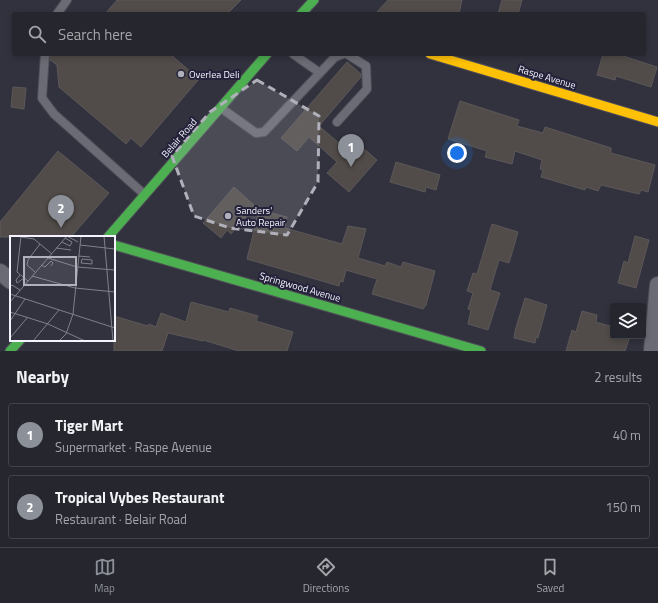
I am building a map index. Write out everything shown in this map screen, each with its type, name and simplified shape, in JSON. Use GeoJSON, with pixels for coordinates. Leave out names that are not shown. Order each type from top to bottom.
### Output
{"type":"FeatureCollection","features":[{"type":"Feature","properties":{"kind":"street"},"geometry":{"type":"LineString","coordinates":[[303,12],[314,0]]}},
{"type":"Feature","properties":{"kind":"street","name":"Belair Road"},"geometry":{"type":"LineString","coordinates":[[109,236],[265,56]]}},
{"type":"Feature","properties":{"kind":"street","name":"Raspe Avenue"},"geometry":{"type":"LineString","coordinates":[[437,56],[658,122]]}},
{"type":"Feature","properties":{"kind":"street","name":"Springwood Avenue"},"geometry":{"type":"LineString","coordinates":[[115,245],[481,351]]}},
{"type":"Feature","properties":{"kind":"street"},"geometry":{"type":"LineString","coordinates":[[0,272],[10,280]]}},
{"type":"Feature","properties":{"kind":"street"},"geometry":{"type":"LineString","coordinates":[[652,351],[658,285]]}},
{"type":"Feature","properties":{"kind":"street"},"geometry":{"type":"LineString","coordinates":[[10,351],[19,341]]}},
{"type":"Feature","properties":{"kind":"lane"},"geometry":{"type":"LineString","coordinates":[[58,12],[67,0]]}},
{"type":"Feature","properties":{"kind":"lane"},"geometry":{"type":"LineString","coordinates":[[45,56],[42,98],[54,114],[145,194]]}},
{"type":"Feature","properties":{"kind":"lane"},"geometry":{"type":"LineString","coordinates":[[296,56],[320,73]]}},
{"type":"Feature","properties":{"kind":"lane"},"geometry":{"type":"LineString","coordinates":[[220,108],[256,133],[264,132],[335,57],[338,56]]}},
{"type":"Feature","properties":{"kind":"lane"},"geometry":{"type":"LineString","coordinates":[[336,122],[367,89],[366,66],[356,57]]}},
{"type":"Feature","properties":{"kind":"highlighted area"},"geometry":{"type":"Polygon","coordinates":[[[257,80],[319,116],[318,182],[287,235],[230,228],[194,216],[172,156],[210,112],[257,80]]]}},
{"type":"Feature","properties":{"kind":"building"},"geometry":{"type":"Polygon","coordinates":[[[117,0],[241,0],[229,12],[107,12],[117,0]]]}},
{"type":"Feature","properties":{"kind":"building"},"geometry":{"type":"Polygon","coordinates":[[[388,0],[462,0],[459,12],[377,12],[388,0]]]}},
{"type":"Feature","properties":{"kind":"building"},"geometry":{"type":"Polygon","coordinates":[[[502,0],[522,0],[519,12],[499,12],[502,0]]]}},
{"type":"Feature","properties":{"kind":"building"},"geometry":{"type":"Polygon","coordinates":[[[50,56],[172,56],[199,79],[141,147],[131,138],[126,144],[59,87],[57,65],[50,60],[50,56]]]}},
{"type":"Feature","properties":{"kind":"building"},"geometry":{"type":"Polygon","coordinates":[[[602,56],[623,56],[657,67],[651,87],[616,76],[615,80],[597,75],[602,56]]]}},
{"type":"Feature","properties":{"kind":"building"},"geometry":{"type":"Polygon","coordinates":[[[347,62],[361,74],[361,77],[319,126],[347,150],[355,141],[377,160],[349,192],[327,173],[337,162],[309,137],[297,151],[281,138],[347,62]]]}},
{"type":"Feature","properties":{"kind":"building"},"geometry":{"type":"Polygon","coordinates":[[[13,87],[26,88],[24,109],[11,107],[13,87]]]}},
{"type":"Feature","properties":{"kind":"building"},"geometry":{"type":"Polygon","coordinates":[[[460,101],[519,120],[517,126],[543,133],[545,127],[611,148],[611,153],[655,165],[648,192],[641,190],[639,194],[601,185],[598,191],[586,187],[585,190],[541,177],[543,170],[540,169],[542,160],[515,151],[512,164],[485,157],[487,151],[448,139],[460,101]]]}},
{"type":"Feature","properties":{"kind":"building"},"geometry":{"type":"Polygon","coordinates":[[[58,151],[109,193],[72,236],[0,237],[0,222],[58,151]]]}},
{"type":"Feature","properties":{"kind":"building"},"geometry":{"type":"Polygon","coordinates":[[[396,162],[440,175],[436,190],[426,187],[425,192],[390,182],[396,162]]]}},
{"type":"Feature","properties":{"kind":"building","name":"Sanders' Auto Repair"},"geometry":{"type":"Polygon","coordinates":[[[234,187],[255,206],[231,234],[227,230],[221,238],[203,223],[234,187]]]}},
{"type":"Feature","properties":{"kind":"building"},"geometry":{"type":"Polygon","coordinates":[[[259,210],[287,217],[285,228],[342,244],[348,226],[366,229],[358,258],[385,266],[387,262],[401,267],[403,262],[435,271],[426,305],[423,309],[372,294],[377,279],[346,270],[343,282],[340,281],[339,286],[247,259],[259,210]]]}},
{"type":"Feature","properties":{"kind":"building"},"geometry":{"type":"Polygon","coordinates":[[[492,224],[518,232],[509,263],[499,260],[490,290],[500,293],[488,330],[468,324],[471,310],[468,309],[473,293],[467,291],[473,273],[477,274],[492,224]]]}},
{"type":"Feature","properties":{"kind":"building"},"geometry":{"type":"Polygon","coordinates":[[[635,236],[649,240],[636,288],[618,283],[624,261],[628,263],[635,236]]]}},
{"type":"Feature","properties":{"kind":"building"},"geometry":{"type":"Polygon","coordinates":[[[525,298],[547,305],[538,338],[536,337],[535,343],[514,338],[525,298]]]}},
{"type":"Feature","properties":{"kind":"building"},"geometry":{"type":"Polygon","coordinates":[[[191,302],[229,312],[230,308],[258,316],[256,321],[293,332],[287,351],[239,351],[203,340],[168,333],[162,351],[114,351],[115,316],[156,327],[161,313],[186,322],[191,302]]]}},
{"type":"Feature","properties":{"kind":"building"},"geometry":{"type":"Polygon","coordinates":[[[582,311],[597,315],[596,322],[610,326],[610,339],[629,339],[625,351],[566,351],[572,330],[576,332],[582,311]]]}},
{"type":"Feature","properties":{"kind":"traffic: fast"},"geometry":{"type":"LineString","coordinates":[[303,12],[314,0]]}},
{"type":"Feature","properties":{"kind":"traffic: fast"},"geometry":{"type":"LineString","coordinates":[[109,236],[265,56]]}},
{"type":"Feature","properties":{"kind":"traffic: fast"},"geometry":{"type":"LineString","coordinates":[[115,245],[481,351]]}},
{"type":"Feature","properties":{"kind":"traffic: fast"},"geometry":{"type":"LineString","coordinates":[[10,351],[19,341]]}},
{"type":"Feature","properties":{"kind":"traffic: slow"},"geometry":{"type":"LineString","coordinates":[[437,56],[658,122]]}},
{"type":"Feature","properties":{"kind":"place","name":"Overlea Deli"},"geometry":{"type":"Point","coordinates":[181,74]}},
{"type":"Feature","properties":{"kind":"place","name":"Tiger Mart"},"geometry":{"type":"Point","coordinates":[351,167]}},
{"type":"Feature","properties":{"kind":"place","name":"Sanders' Auto Repair"},"geometry":{"type":"Point","coordinates":[228,216]}},
{"type":"Feature","properties":{"kind":"place","name":"Tropical Vybes Restaurant"},"geometry":{"type":"Point","coordinates":[61,228]}}]}
